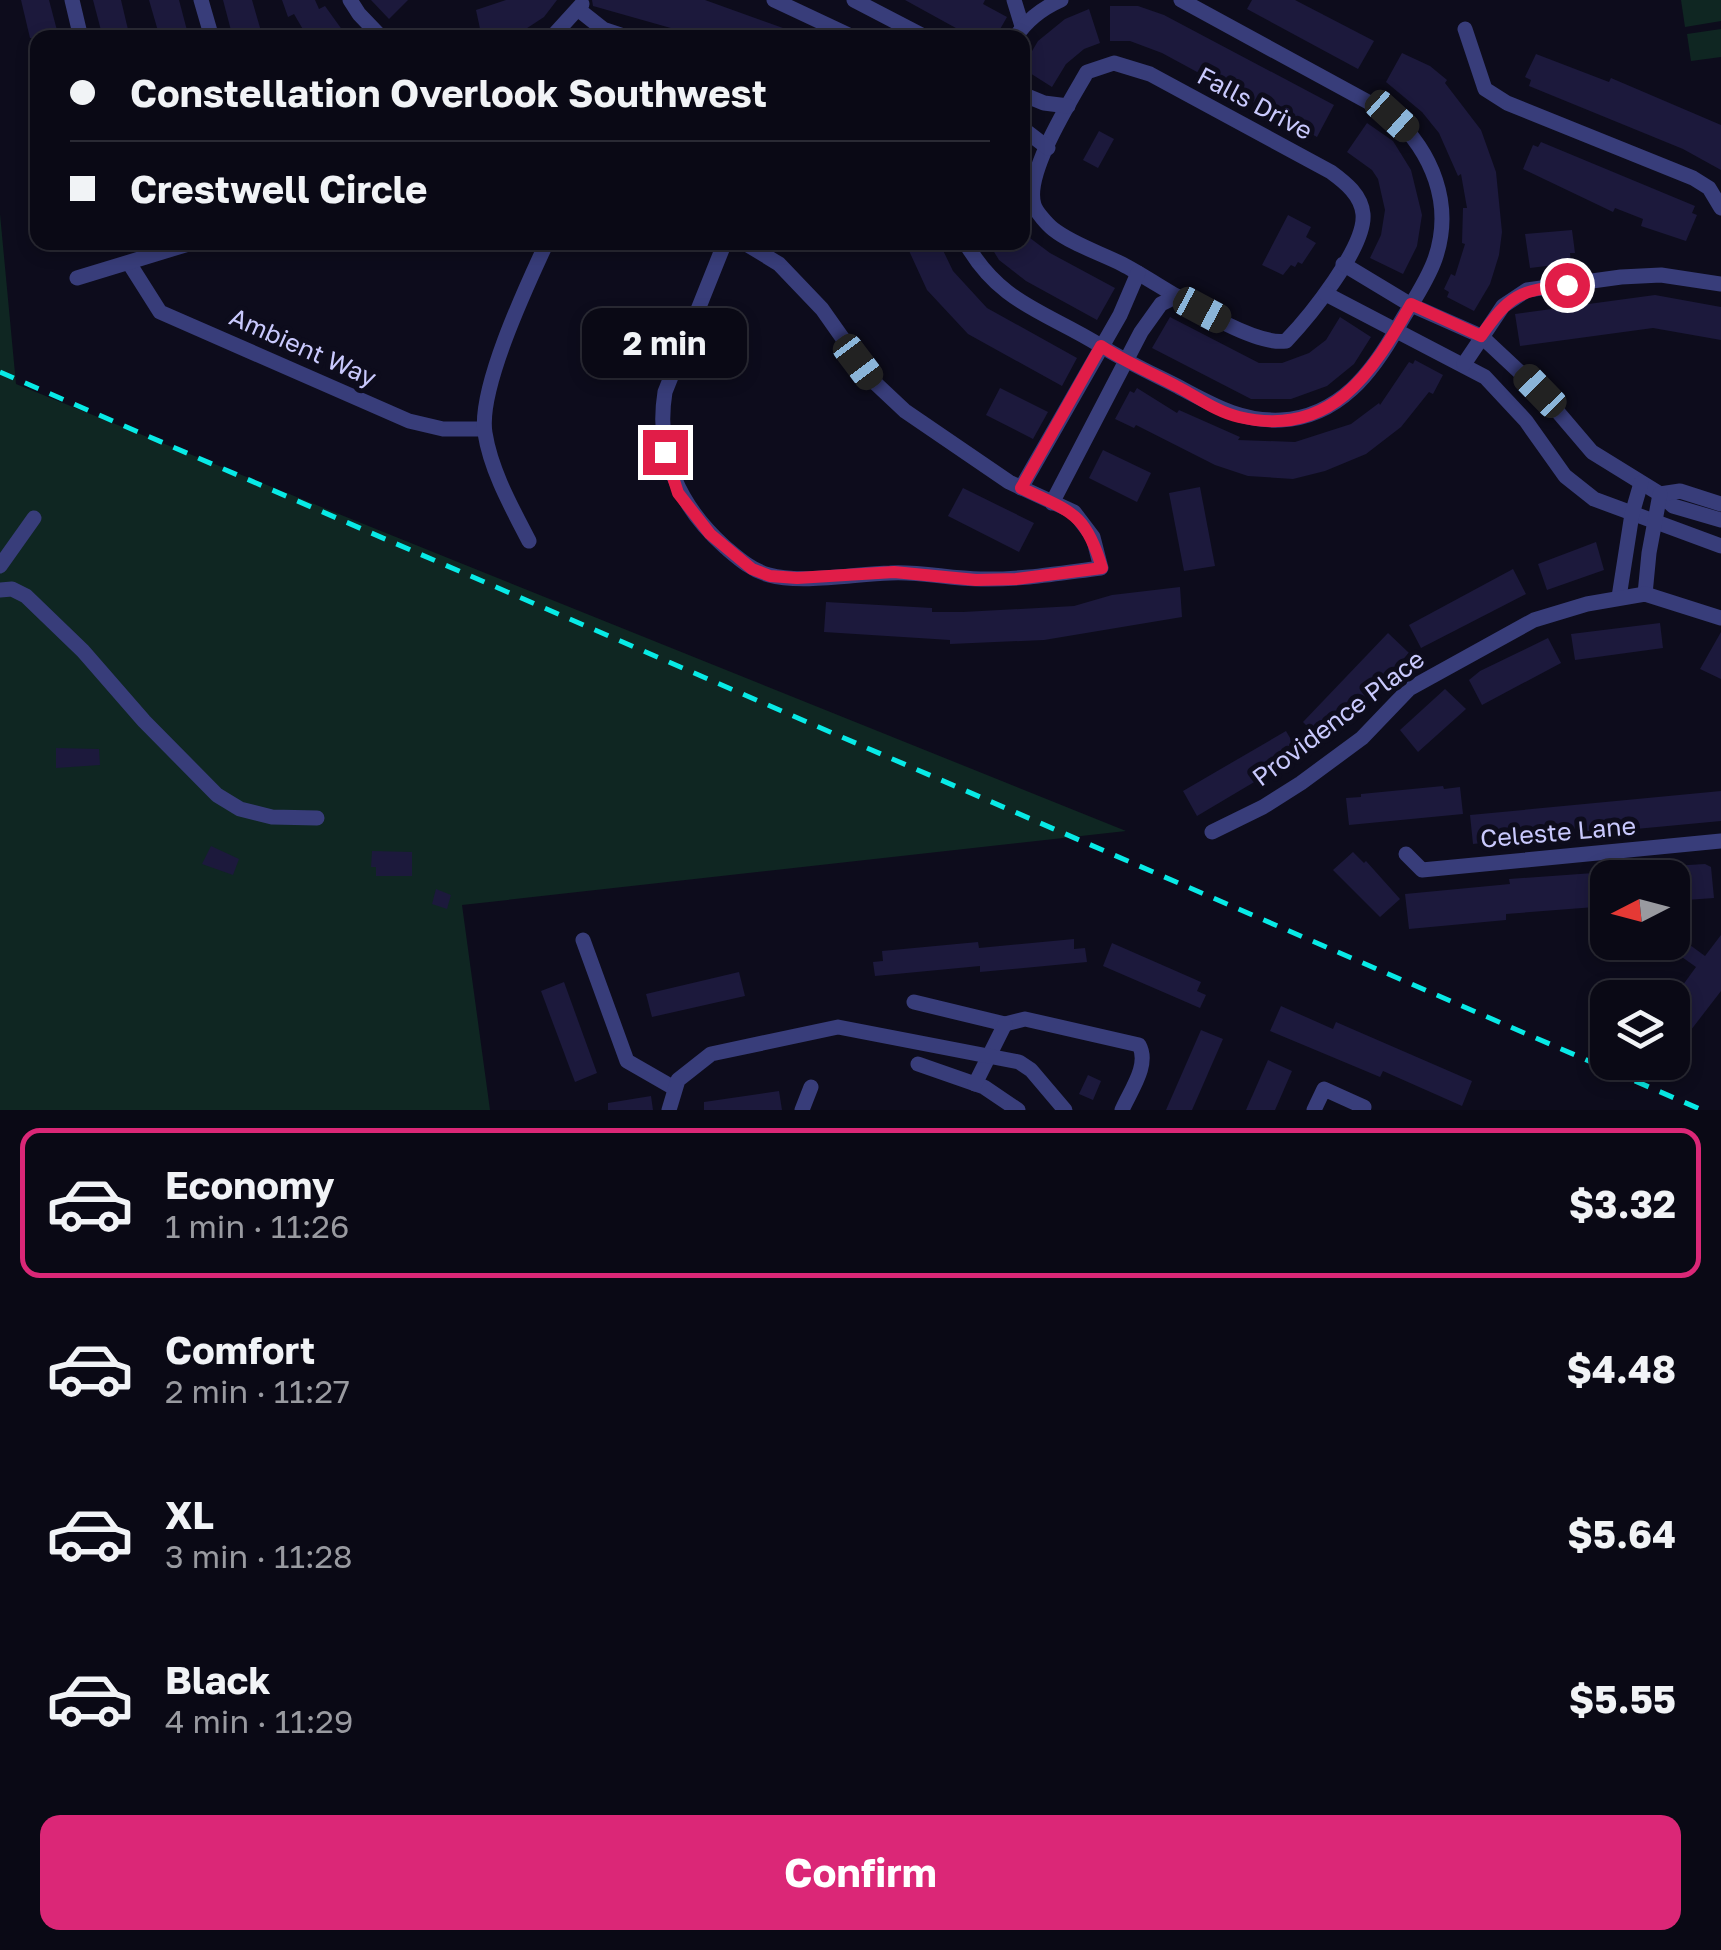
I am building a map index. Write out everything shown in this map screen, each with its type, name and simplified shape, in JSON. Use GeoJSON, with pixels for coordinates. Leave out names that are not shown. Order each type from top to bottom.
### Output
{"type":"FeatureCollection","features":[{"type":"Feature","properties":{"kind":"street"},"geometry":{"type":"LineString","coordinates":[[72,0],[79,30]]}},
{"type":"Feature","properties":{"kind":"street"},"geometry":{"type":"LineString","coordinates":[[201,0],[210,30]]}},
{"type":"Feature","properties":{"kind":"street"},"geometry":{"type":"LineString","coordinates":[[350,0],[374,30]]}},
{"type":"Feature","properties":{"kind":"street"},"geometry":{"type":"LineString","coordinates":[[774,0],[838,30]]}},
{"type":"Feature","properties":{"kind":"street"},"geometry":{"type":"LineString","coordinates":[[854,0],[912,30]]}},
{"type":"Feature","properties":{"kind":"street"},"geometry":{"type":"LineString","coordinates":[[1014,0],[1019,30]]}},
{"type":"Feature","properties":{"kind":"street"},"geometry":{"type":"LineString","coordinates":[[1021,30],[1048,5],[1061,0]]}},
{"type":"Feature","properties":{"kind":"street"},"geometry":{"type":"LineString","coordinates":[[969,250],[980,270],[1000,288],[1124,362],[1237,417],[1295,419],[1336,404],[1349,393],[1387,348],[1436,258],[1440,214],[1438,186],[1430,160],[1412,134],[1375,106],[1181,0]]}},
{"type":"Feature","properties":{"kind":"street"},"geometry":{"type":"LineString","coordinates":[[558,30],[581,5],[606,30]]}},
{"type":"Feature","properties":{"kind":"street"},"geometry":{"type":"LineString","coordinates":[[1465,28],[1486,90],[1507,103],[1692,178],[1709,188],[1721,208]]}},
{"type":"Feature","properties":{"kind":"street","name":"Falls Drive"},"geometry":{"type":"LineString","coordinates":[[1114,63],[1150,74],[1351,186],[1363,211],[1362,230],[1326,294],[1286,341],[1276,343],[1242,330],[1052,229],[1034,206],[1034,180],[1068,106],[1088,72],[1114,63]]}},
{"type":"Feature","properties":{"kind":"street"},"geometry":{"type":"LineString","coordinates":[[1030,97],[1068,106]]}},
{"type":"Feature","properties":{"kind":"street"},"geometry":{"type":"LineString","coordinates":[[1030,134],[1048,148]]}},
{"type":"Feature","properties":{"kind":"street"},"geometry":{"type":"LineString","coordinates":[[77,278],[170,250]]}},
{"type":"Feature","properties":{"kind":"street"},"geometry":{"type":"LineString","coordinates":[[529,542],[490,453],[484,429],[503,348],[545,250]]}},
{"type":"Feature","properties":{"kind":"street"},"geometry":{"type":"LineString","coordinates":[[722,250],[665,392],[661,418],[665,452],[678,493],[710,534],[734,555],[752,569],[770,576],[797,578],[894,572],[976,580],[1016,579],[1102,568],[1093,537],[1074,512],[1021,488],[905,411],[872,380],[822,309],[779,264],[756,250]]}},
{"type":"Feature","properties":{"kind":"street","name":"Ambient Way"},"geometry":{"type":"LineString","coordinates":[[129,263],[160,312],[409,421],[428,427],[484,429]]}},
{"type":"Feature","properties":{"kind":"street"},"geometry":{"type":"LineString","coordinates":[[1343,264],[1411,304],[1481,336],[1540,391],[1592,452],[1673,506],[1721,520]]}},
{"type":"Feature","properties":{"kind":"street"},"geometry":{"type":"LineString","coordinates":[[1021,488],[1120,315],[1138,273]]}},
{"type":"Feature","properties":{"kind":"street"},"geometry":{"type":"LineString","coordinates":[[1464,364],[1503,306],[1527,290],[1661,275],[1721,284]]}},
{"type":"Feature","properties":{"kind":"street"},"geometry":{"type":"LineString","coordinates":[[1326,294],[1485,377],[1526,421],[1565,476],[1594,500],[1721,546]]}},
{"type":"Feature","properties":{"kind":"street"},"geometry":{"type":"LineString","coordinates":[[1052,503],[1124,362],[1162,304],[1177,296]]}},
{"type":"Feature","properties":{"kind":"street"},"geometry":{"type":"LineString","coordinates":[[1618,597],[1641,484]]}},
{"type":"Feature","properties":{"kind":"street"},"geometry":{"type":"LineString","coordinates":[[1660,494],[1680,491],[1721,504]]}},
{"type":"Feature","properties":{"kind":"street"},"geometry":{"type":"LineString","coordinates":[[1645,594],[1660,494]]}},
{"type":"Feature","properties":{"kind":"street"},"geometry":{"type":"LineString","coordinates":[[0,566],[34,518]]}},
{"type":"Feature","properties":{"kind":"street"},"geometry":{"type":"LineString","coordinates":[[0,590],[26,596],[83,651],[217,795],[240,809],[272,817],[317,818]]}},
{"type":"Feature","properties":{"kind":"street","name":"Providence Place"},"geometry":{"type":"LineString","coordinates":[[1212,832],[1302,783],[1362,738],[1409,689],[1534,620],[1618,597],[1645,594],[1721,618]]}},
{"type":"Feature","properties":{"kind":"street","name":"Celeste Lane"},"geometry":{"type":"LineString","coordinates":[[1406,854],[1422,870],[1721,841]]}},
{"type":"Feature","properties":{"kind":"street"},"geometry":{"type":"LineString","coordinates":[[583,940],[627,1061],[674,1088]]}},
{"type":"Feature","properties":{"kind":"street"},"geometry":{"type":"LineString","coordinates":[[914,1002],[1006,1024],[1025,1019],[1139,1045],[1143,1051],[1142,1066],[1122,1110]]}},
{"type":"Feature","properties":{"kind":"street"},"geometry":{"type":"LineString","coordinates":[[975,1084],[1006,1024]]}},
{"type":"Feature","properties":{"kind":"street"},"geometry":{"type":"LineString","coordinates":[[669,1110],[674,1088],[689,1068],[711,1054],[838,1027],[1020,1062],[1065,1110]]}},
{"type":"Feature","properties":{"kind":"street"},"geometry":{"type":"LineString","coordinates":[[918,1064],[975,1084],[1018,1110]]}},
{"type":"Feature","properties":{"kind":"street"},"geometry":{"type":"LineString","coordinates":[[802,1110],[811,1087]]}},
{"type":"Feature","properties":{"kind":"street"},"geometry":{"type":"LineString","coordinates":[[1314,1110],[1324,1089],[1364,1106],[1363,1110]]}},
{"type":"Feature","properties":{"kind":"green space"},"geometry":{"type":"Polygon","coordinates":[[[1681,0],[1721,0],[1721,21],[1685,27],[1681,0]]]}},
{"type":"Feature","properties":{"kind":"green space"},"geometry":{"type":"Polygon","coordinates":[[[1721,29],[1721,57],[1691,61],[1687,34],[1721,29]]]}},
{"type":"Feature","properties":{"kind":"green space"},"geometry":{"type":"Polygon","coordinates":[[[0,214],[16,384],[1126,831],[462,905],[490,1110],[0,1110],[0,214]]]}},
{"type":"Feature","properties":{"kind":"building"},"geometry":{"type":"Polygon","coordinates":[[[21,0],[49,0],[57,30],[30,30],[30,38],[21,0]]]}},
{"type":"Feature","properties":{"kind":"building"},"geometry":{"type":"Polygon","coordinates":[[[93,0],[121,0],[128,30],[101,30],[93,0]]]}},
{"type":"Feature","properties":{"kind":"building"},"geometry":{"type":"Polygon","coordinates":[[[149,0],[179,0],[187,30],[158,30],[149,0]]]}},
{"type":"Feature","properties":{"kind":"building"},"geometry":{"type":"Polygon","coordinates":[[[223,0],[252,0],[261,30],[231,30],[223,0]]]}},
{"type":"Feature","properties":{"kind":"building"},"geometry":{"type":"Polygon","coordinates":[[[282,0],[315,0],[319,9],[325,6],[342,30],[303,30],[294,14],[288,17],[282,0]]]}},
{"type":"Feature","properties":{"kind":"building"},"geometry":{"type":"Polygon","coordinates":[[[371,0],[408,0],[389,19],[371,0]]]}},
{"type":"Feature","properties":{"kind":"building"},"geometry":{"type":"Polygon","coordinates":[[[506,0],[557,0],[544,17],[524,30],[480,30],[476,10],[506,0]]]}},
{"type":"Feature","properties":{"kind":"building"},"geometry":{"type":"Polygon","coordinates":[[[592,0],[705,0],[789,30],[678,30],[593,6],[592,0]]]}},
{"type":"Feature","properties":{"kind":"building"},"geometry":{"type":"Polygon","coordinates":[[[905,0],[985,0],[983,4],[1007,17],[1000,30],[959,30],[905,0]]]}},
{"type":"Feature","properties":{"kind":"building"},"geometry":{"type":"Polygon","coordinates":[[[1252,0],[1295,0],[1374,41],[1358,69],[1247,9],[1252,0]]]}},
{"type":"Feature","properties":{"kind":"building"},"geometry":{"type":"Polygon","coordinates":[[[1110,6],[1138,6],[1164,15],[1334,105],[1317,137],[1162,53],[1130,41],[1110,41],[1110,6]]]}},
{"type":"Feature","properties":{"kind":"building"},"geometry":{"type":"Polygon","coordinates":[[[1089,9],[1100,43],[1084,49],[1066,64],[1052,87],[1030,73],[1030,54],[1038,41],[1065,19],[1089,9]]]}},
{"type":"Feature","properties":{"kind":"building"},"geometry":{"type":"Polygon","coordinates":[[[1402,53],[1430,66],[1447,80],[1445,83],[1481,130],[1496,172],[1502,232],[1499,255],[1490,284],[1474,311],[1447,297],[1449,292],[1444,289],[1451,274],[1455,276],[1465,244],[1463,208],[1467,208],[1461,174],[1458,176],[1439,133],[1422,112],[1386,82],[1402,53]]]}},
{"type":"Feature","properties":{"kind":"building"},"geometry":{"type":"Polygon","coordinates":[[[1536,54],[1609,82],[1611,78],[1721,125],[1721,170],[1683,149],[1529,86],[1531,80],[1525,77],[1536,54]]]}},
{"type":"Feature","properties":{"kind":"building"},"geometry":{"type":"Polygon","coordinates":[[[1367,123],[1393,141],[1411,170],[1422,215],[1417,246],[1403,274],[1370,258],[1381,235],[1385,210],[1378,179],[1347,152],[1367,123]]]}},
{"type":"Feature","properties":{"kind":"building"},"geometry":{"type":"Polygon","coordinates":[[[1099,131],[1114,139],[1098,168],[1083,160],[1099,131]]]}},
{"type":"Feature","properties":{"kind":"building"},"geometry":{"type":"Polygon","coordinates":[[[1541,142],[1695,206],[1692,213],[1697,215],[1686,241],[1641,226],[1643,219],[1615,208],[1613,212],[1523,169],[1533,145],[1538,147],[1541,142]]]}},
{"type":"Feature","properties":{"kind":"building"},"geometry":{"type":"Polygon","coordinates":[[[1288,215],[1311,227],[1306,237],[1316,243],[1302,264],[1291,265],[1283,275],[1262,265],[1288,215]]]}},
{"type":"Feature","properties":{"kind":"building"},"geometry":{"type":"Polygon","coordinates":[[[1572,230],[1575,253],[1570,253],[1571,263],[1530,268],[1525,234],[1572,230]]]}},
{"type":"Feature","properties":{"kind":"building"},"geometry":{"type":"Polygon","coordinates":[[[1030,238],[1115,288],[1097,320],[1026,281],[999,260],[993,250],[1030,250],[1030,238]]]}},
{"type":"Feature","properties":{"kind":"building"},"geometry":{"type":"Polygon","coordinates":[[[909,250],[943,250],[953,271],[987,308],[1077,358],[1062,386],[968,334],[927,290],[909,250]]]}},
{"type":"Feature","properties":{"kind":"building"},"geometry":{"type":"Polygon","coordinates":[[[1655,295],[1721,307],[1721,340],[1653,328],[1520,346],[1515,314],[1655,295]]]}},
{"type":"Feature","properties":{"kind":"building"},"geometry":{"type":"Polygon","coordinates":[[[1170,317],[1259,363],[1282,363],[1309,353],[1326,340],[1340,317],[1371,337],[1354,364],[1327,386],[1291,399],[1251,399],[1152,348],[1170,317]]]}},
{"type":"Feature","properties":{"kind":"building"},"geometry":{"type":"Polygon","coordinates":[[[1415,360],[1443,375],[1433,394],[1429,392],[1401,427],[1366,454],[1293,479],[1248,476],[1215,465],[1136,425],[1134,428],[1115,419],[1130,391],[1134,393],[1137,388],[1177,413],[1179,410],[1240,437],[1238,440],[1295,442],[1351,424],[1380,405],[1409,362],[1413,364],[1415,360]]]}},
{"type":"Feature","properties":{"kind":"building"},"geometry":{"type":"Polygon","coordinates":[[[1000,388],[1048,412],[1033,439],[986,415],[1000,388]]]}},
{"type":"Feature","properties":{"kind":"building"},"geometry":{"type":"Polygon","coordinates":[[[1103,450],[1151,473],[1137,502],[1089,478],[1103,450]]]}},
{"type":"Feature","properties":{"kind":"building"},"geometry":{"type":"Polygon","coordinates":[[[1200,487],[1215,566],[1184,571],[1169,493],[1200,487]]]}},
{"type":"Feature","properties":{"kind":"building"},"geometry":{"type":"Polygon","coordinates":[[[963,488],[1034,523],[1019,552],[948,516],[963,488]]]}},
{"type":"Feature","properties":{"kind":"building"},"geometry":{"type":"Polygon","coordinates":[[[1596,542],[1604,570],[1547,590],[1538,564],[1596,542]]]}},
{"type":"Feature","properties":{"kind":"building"},"geometry":{"type":"Polygon","coordinates":[[[1513,569],[1526,594],[1421,648],[1409,625],[1513,569]]]}},
{"type":"Feature","properties":{"kind":"building"},"geometry":{"type":"Polygon","coordinates":[[[1180,587],[1182,617],[1044,640],[950,644],[950,640],[824,632],[826,602],[963,612],[1074,606],[1112,595],[1180,587]]]}},
{"type":"Feature","properties":{"kind":"building"},"geometry":{"type":"Polygon","coordinates":[[[1660,623],[1663,648],[1575,660],[1571,634],[1660,623]]]}},
{"type":"Feature","properties":{"kind":"building"},"geometry":{"type":"Polygon","coordinates":[[[1721,632],[1721,679],[1700,669],[1721,632]]]}},
{"type":"Feature","properties":{"kind":"building"},"geometry":{"type":"Polygon","coordinates":[[[1388,633],[1409,653],[1323,742],[1303,722],[1388,633]]]}},
{"type":"Feature","properties":{"kind":"building"},"geometry":{"type":"Polygon","coordinates":[[[1548,638],[1561,663],[1482,705],[1469,680],[1548,638]]]}},
{"type":"Feature","properties":{"kind":"building"},"geometry":{"type":"Polygon","coordinates":[[[1445,689],[1466,709],[1418,752],[1400,730],[1445,689]]]}},
{"type":"Feature","properties":{"kind":"building"},"geometry":{"type":"Polygon","coordinates":[[[1286,731],[1300,755],[1197,816],[1183,791],[1286,731]]]}},
{"type":"Feature","properties":{"kind":"building"},"geometry":{"type":"Polygon","coordinates":[[[56,748],[99,749],[100,765],[56,768],[56,748]]]}},
{"type":"Feature","properties":{"kind":"building"},"geometry":{"type":"Polygon","coordinates":[[[1460,787],[1463,814],[1349,825],[1346,798],[1460,787]]]}},
{"type":"Feature","properties":{"kind":"building"},"geometry":{"type":"Polygon","coordinates":[[[1721,791],[1721,821],[1473,844],[1470,815],[1721,791]]]}},
{"type":"Feature","properties":{"kind":"building"},"geometry":{"type":"Polygon","coordinates":[[[211,846],[239,859],[233,875],[202,864],[211,846]]]}},
{"type":"Feature","properties":{"kind":"building"},"geometry":{"type":"Polygon","coordinates":[[[372,851],[412,852],[412,876],[376,876],[376,867],[371,867],[372,851]]]}},
{"type":"Feature","properties":{"kind":"building"},"geometry":{"type":"Polygon","coordinates":[[[1353,852],[1400,899],[1380,917],[1333,870],[1353,852]]]}},
{"type":"Feature","properties":{"kind":"building"},"geometry":{"type":"Polygon","coordinates":[[[1690,865],[1711,867],[1714,898],[1690,900],[1690,865]]]}},
{"type":"Feature","properties":{"kind":"building"},"geometry":{"type":"Polygon","coordinates":[[[1590,873],[1590,907],[1506,914],[1506,920],[1409,929],[1405,894],[1510,884],[1509,879],[1590,873]]]}},
{"type":"Feature","properties":{"kind":"building"},"geometry":{"type":"Polygon","coordinates":[[[436,889],[451,895],[447,909],[432,904],[436,889]]]}},
{"type":"Feature","properties":{"kind":"building"},"geometry":{"type":"Polygon","coordinates":[[[1721,935],[1721,991],[1690,1031],[1690,980],[1687,980],[1696,967],[1686,960],[1690,960],[1690,945],[1705,956],[1721,935]]]}},
{"type":"Feature","properties":{"kind":"building"},"geometry":{"type":"Polygon","coordinates":[[[1074,939],[1074,949],[1085,948],[1087,962],[980,972],[980,966],[875,976],[873,962],[883,961],[882,951],[978,942],[979,948],[1074,939]]]}},
{"type":"Feature","properties":{"kind":"building"},"geometry":{"type":"Polygon","coordinates":[[[1112,943],[1201,982],[1197,991],[1206,995],[1200,1008],[1103,966],[1112,943]]]}},
{"type":"Feature","properties":{"kind":"building"},"geometry":{"type":"Polygon","coordinates":[[[739,972],[745,996],[652,1017],[646,994],[739,972]]]}},
{"type":"Feature","properties":{"kind":"building"},"geometry":{"type":"Polygon","coordinates":[[[564,982],[597,1073],[575,1082],[541,991],[564,982]]]}},
{"type":"Feature","properties":{"kind":"building"},"geometry":{"type":"Polygon","coordinates":[[[1281,1006],[1333,1029],[1336,1022],[1472,1081],[1462,1106],[1383,1071],[1380,1077],[1270,1031],[1281,1006]]]}},
{"type":"Feature","properties":{"kind":"building"},"geometry":{"type":"Polygon","coordinates":[[[1201,1030],[1223,1039],[1192,1110],[1166,1110],[1201,1030]]]}},
{"type":"Feature","properties":{"kind":"building"},"geometry":{"type":"Polygon","coordinates":[[[1268,1060],[1292,1071],[1275,1110],[1246,1110],[1268,1060]]]}},
{"type":"Feature","properties":{"kind":"building"},"geometry":{"type":"Polygon","coordinates":[[[1088,1075],[1101,1081],[1093,1100],[1079,1094],[1088,1075]]]}},
{"type":"Feature","properties":{"kind":"building"},"geometry":{"type":"Polygon","coordinates":[[[779,1091],[782,1110],[704,1110],[704,1102],[779,1091]]]}},
{"type":"Feature","properties":{"kind":"building"},"geometry":{"type":"Polygon","coordinates":[[[651,1096],[653,1110],[608,1110],[608,1103],[651,1096]]]}},
{"type":"Feature","properties":{"kind":"railway"},"geometry":{"type":"LineString","coordinates":[[0,372],[1702,1110]]}},
{"type":"Feature","properties":{"kind":"route"},"geometry":{"type":"LineString","coordinates":[[665,452],[678,493],[710,534],[752,569],[770,576],[894,572],[976,580],[1102,568],[1093,537],[1074,512],[1021,488],[1101,346],[1129,365],[1237,417],[1295,419],[1336,404],[1364,379],[1387,348],[1411,304],[1481,336],[1503,306],[1527,290],[1567,285]]}}]}
